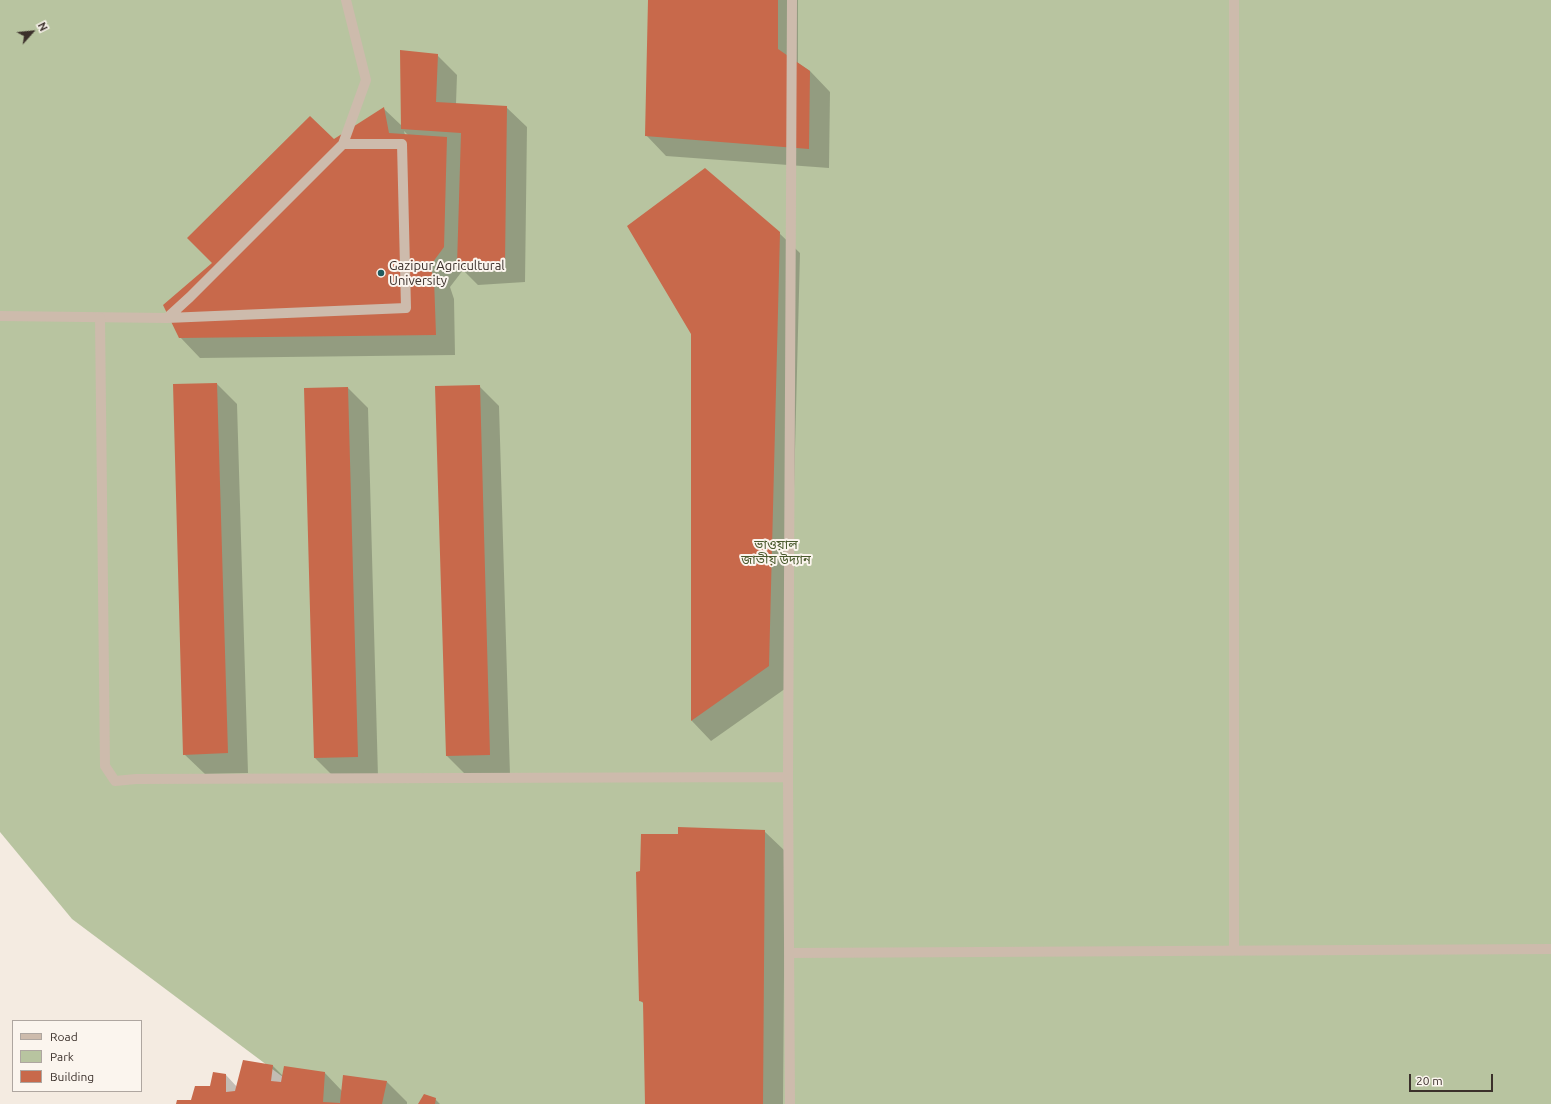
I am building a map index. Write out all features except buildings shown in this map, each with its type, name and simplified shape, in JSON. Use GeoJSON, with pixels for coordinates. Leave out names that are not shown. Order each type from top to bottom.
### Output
{"type":"FeatureCollection","features":[{"type":"Feature","properties":{"kind":"street"},"geometry":{"type":"LineString","coordinates":[[167,318],[190,297],[343,144],[366,80],[346,0]]}},
{"type":"Feature","properties":{"kind":"street"},"geometry":{"type":"LineString","coordinates":[[790,1104],[788,777],[792,0]]}},
{"type":"Feature","properties":{"kind":"street"},"geometry":{"type":"LineString","coordinates":[[1234,0],[1234,950]]}},
{"type":"Feature","properties":{"kind":"street"},"geometry":{"type":"LineString","coordinates":[[0,316],[167,318],[406,308],[402,144],[343,144]]}},
{"type":"Feature","properties":{"kind":"street"},"geometry":{"type":"LineString","coordinates":[[100,318],[105,766],[115,781],[144,778],[788,777]]}},
{"type":"Feature","properties":{"kind":"street"},"geometry":{"type":"LineString","coordinates":[[790,953],[1551,949]]}},
{"type":"Feature","properties":{"kind":"green space","name":"ভাওয়াল জাতীয় উদ্যান"},"geometry":{"type":"Polygon","coordinates":[[[0,0],[1551,0],[1551,1104],[319,1104],[72,919],[0,832],[0,0]]]}},
{"type":"Feature","properties":{"kind":"place","name":"Gazipur Agricultural University"},"geometry":{"type":"Point","coordinates":[381,273]}}]}
